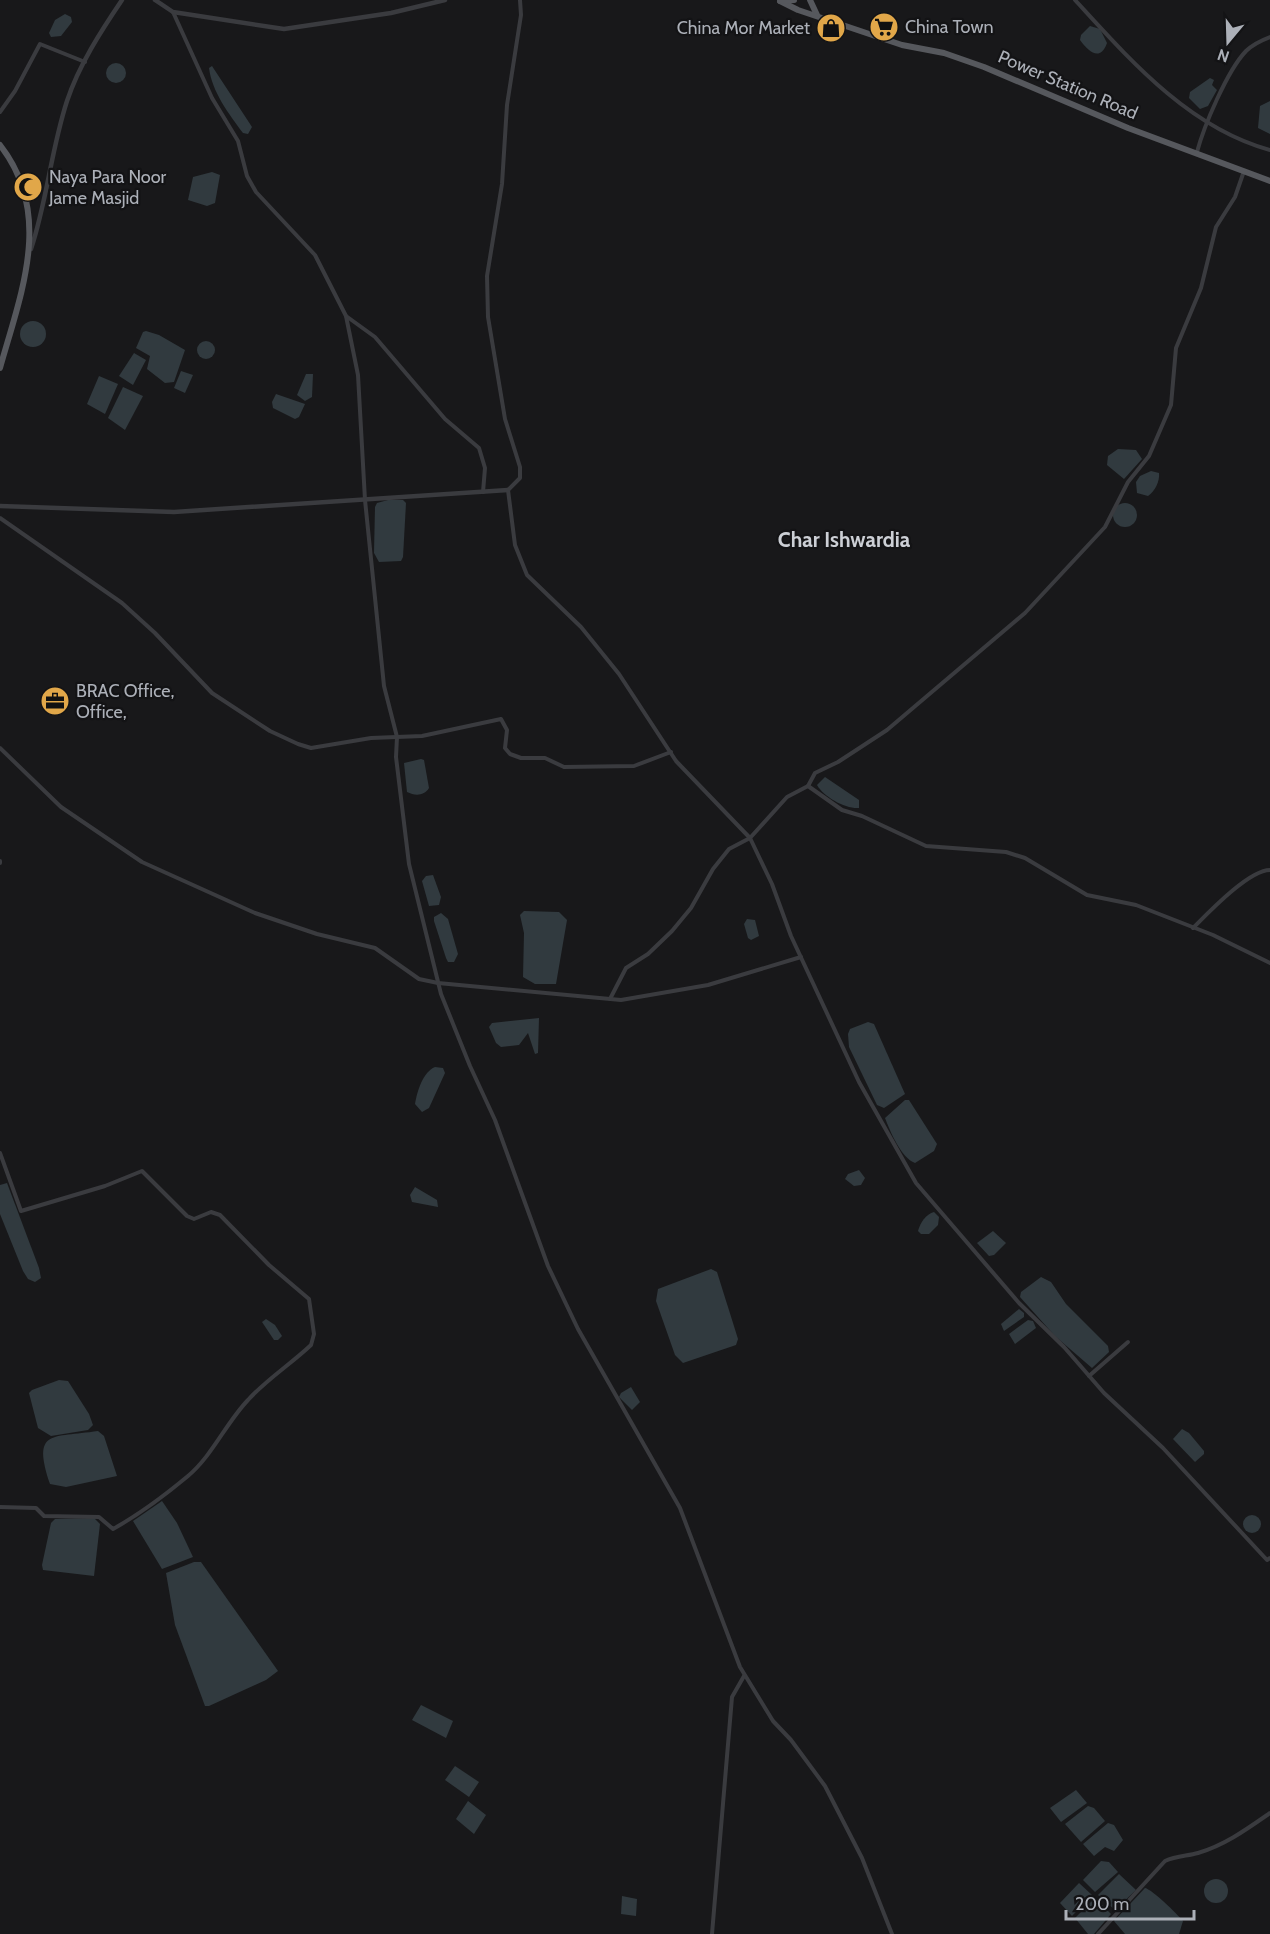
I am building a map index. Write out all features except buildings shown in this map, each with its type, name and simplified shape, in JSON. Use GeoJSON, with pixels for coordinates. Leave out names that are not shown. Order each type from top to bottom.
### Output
{"type":"FeatureCollection","features":[{"type":"Feature","properties":{"kind":"main road"},"geometry":{"type":"LineString","coordinates":[[779,0],[794,0]]}},
{"type":"Feature","properties":{"kind":"main road","name":"Power Station Road"},"geometry":{"type":"LineString","coordinates":[[779,0],[902,45],[944,53],[984,67],[1128,128],[1270,181]]}},
{"type":"Feature","properties":{"kind":"main road"},"geometry":{"type":"LineString","coordinates":[[810,0],[817,15]]}},
{"type":"Feature","properties":{"kind":"main road"},"geometry":{"type":"LineString","coordinates":[[0,144],[23,185],[30,214],[31,249],[0,368]]}},
{"type":"Feature","properties":{"kind":"street"},"geometry":{"type":"LineString","coordinates":[[31,249],[44,207],[68,99],[85,62],[122,0]]}},
{"type":"Feature","properties":{"kind":"street"},"geometry":{"type":"LineString","coordinates":[[155,0],[173,12],[284,29],[391,13],[445,0]]}},
{"type":"Feature","properties":{"kind":"street"},"geometry":{"type":"LineString","coordinates":[[0,506],[174,512],[508,490],[520,478],[520,467],[505,419],[488,317],[487,276],[502,184],[507,105],[521,15],[520,0]]}},
{"type":"Feature","properties":{"kind":"street"},"geometry":{"type":"LineString","coordinates":[[1076,0],[1143,72],[1207,122],[1242,140],[1270,150]]}},
{"type":"Feature","properties":{"kind":"street"},"geometry":{"type":"LineString","coordinates":[[173,12],[212,98],[238,141],[249,182],[315,255],[346,316],[358,375],[365,500],[376,601],[376,633],[384,686],[397,737],[396,757],[409,864],[438,983],[470,1066],[495,1120],[549,1266],[578,1329],[680,1508],[729,1645],[744,1675],[773,1722],[791,1740],[825,1786],[862,1858],[892,1934]]}},
{"type":"Feature","properties":{"kind":"street"},"geometry":{"type":"LineString","coordinates":[[1197,152],[1207,122],[1246,51],[1270,37]]}},
{"type":"Feature","properties":{"kind":"street"},"geometry":{"type":"LineString","coordinates":[[0,112],[15,91],[40,44],[85,62]]}},
{"type":"Feature","properties":{"kind":"street"},"geometry":{"type":"LineString","coordinates":[[610,999],[626,968],[648,954],[672,931],[691,908],[713,869],[729,849],[750,838],[787,797],[808,786],[815,773],[838,762],[887,730],[1025,613],[1105,527],[1128,482],[1149,456],[1168,414],[1173,395],[1176,348],[1201,288],[1216,226],[1235,196],[1244,171]]}},
{"type":"Feature","properties":{"kind":"street"},"geometry":{"type":"LineString","coordinates":[[346,316],[375,337],[445,419],[478,448],[483,457],[483,492]]}},
{"type":"Feature","properties":{"kind":"street"},"geometry":{"type":"LineString","coordinates":[[508,490],[514,545],[527,576],[581,627],[619,674],[694,782],[750,838],[772,884],[801,957],[874,1113],[916,1184],[1018,1303],[1104,1394],[1163,1448],[1267,1560],[1270,1558]]}},
{"type":"Feature","properties":{"kind":"street"},"geometry":{"type":"LineString","coordinates":[[0,518],[122,603],[155,633],[212,693],[270,731],[310,748],[423,736],[501,719],[507,730],[505,747],[510,754],[521,758],[545,758],[564,767],[634,766],[671,752]]}},
{"type":"Feature","properties":{"kind":"street"},"geometry":{"type":"LineString","coordinates":[[0,748],[61,807],[142,862],[255,913],[317,934],[375,948],[419,979],[438,983],[621,1000],[708,985],[801,957]]}},
{"type":"Feature","properties":{"kind":"street"},"geometry":{"type":"LineString","coordinates":[[808,786],[842,810],[862,816],[926,846],[1006,852],[1025,858],[1087,895],[1136,905],[1270,963]]}},
{"type":"Feature","properties":{"kind":"street"},"geometry":{"type":"LineString","coordinates":[[1192,928],[1224,898],[1260,871],[1270,870]]}},
{"type":"Feature","properties":{"kind":"street"},"geometry":{"type":"LineString","coordinates":[[0,1153],[21,1211],[105,1186],[142,1171],[187,1216],[194,1219],[211,1212],[220,1215],[269,1264],[309,1299],[314,1334],[311,1345],[248,1400],[188,1476],[172,1487],[162,1499],[133,1518],[113,1529],[99,1517],[44,1516],[36,1508],[0,1507]]}},
{"type":"Feature","properties":{"kind":"street"},"geometry":{"type":"LineString","coordinates":[[1089,1376],[1128,1342]]}},
{"type":"Feature","properties":{"kind":"street"},"geometry":{"type":"LineString","coordinates":[[712,1934],[732,1697],[744,1675]]}},
{"type":"Feature","properties":{"kind":"street"},"geometry":{"type":"LineString","coordinates":[[1098,1934],[1166,1861],[1176,1856],[1198,1853],[1230,1840],[1270,1814]]}},
{"type":"Feature","properties":{"kind":"shaded area"},"geometry":{"type":"Polygon","coordinates":[[[65,14],[71,17],[72,22],[61,36],[51,37],[49,33],[55,20],[65,14]]]}},
{"type":"Feature","properties":{"kind":"shaded area"},"geometry":{"type":"Polygon","coordinates":[[[1090,26],[1100,29],[1107,43],[1098,54],[1087,48],[1080,40],[1081,35],[1090,26]]]}},
{"type":"Feature","properties":{"kind":"shaded area"},"geometry":{"type":"Polygon","coordinates":[[[116,63],[123,66],[126,73],[123,80],[116,83],[109,80],[106,73],[109,66],[116,63]]]}},
{"type":"Feature","properties":{"kind":"shaded area"},"geometry":{"type":"Polygon","coordinates":[[[212,66],[252,127],[248,134],[243,133],[217,94],[209,68],[212,66]]]}},
{"type":"Feature","properties":{"kind":"shaded area"},"geometry":{"type":"Polygon","coordinates":[[[1210,78],[1214,80],[1212,85],[1217,90],[1208,106],[1200,109],[1189,98],[1190,92],[1210,78]]]}},
{"type":"Feature","properties":{"kind":"shaded area"},"geometry":{"type":"Polygon","coordinates":[[[1270,101],[1270,134],[1258,128],[1260,106],[1270,101]]]}},
{"type":"Feature","properties":{"kind":"shaded area"},"geometry":{"type":"Polygon","coordinates":[[[212,172],[220,175],[215,203],[207,206],[188,200],[193,177],[212,172]]]}},
{"type":"Feature","properties":{"kind":"shaded area"},"geometry":{"type":"Polygon","coordinates":[[[33,321],[42,325],[46,334],[42,343],[33,347],[24,343],[20,334],[24,325],[33,321]]]}},
{"type":"Feature","properties":{"kind":"shaded area"},"geometry":{"type":"Polygon","coordinates":[[[143,332],[159,335],[185,350],[174,382],[165,383],[147,369],[150,356],[136,348],[143,332]]]}},
{"type":"Feature","properties":{"kind":"shaded area"},"geometry":{"type":"Polygon","coordinates":[[[206,341],[212,344],[215,350],[212,356],[206,359],[200,356],[197,350],[200,344],[206,341]]]}},
{"type":"Feature","properties":{"kind":"shaded area"},"geometry":{"type":"Polygon","coordinates":[[[134,353],[146,360],[133,385],[119,376],[134,353]]]}},
{"type":"Feature","properties":{"kind":"shaded area"},"geometry":{"type":"Polygon","coordinates":[[[181,371],[193,375],[185,393],[174,388],[181,371]]]}},
{"type":"Feature","properties":{"kind":"shaded area"},"geometry":{"type":"Polygon","coordinates":[[[306,374],[313,374],[312,397],[305,401],[297,395],[306,374]]]}},
{"type":"Feature","properties":{"kind":"shaded area"},"geometry":{"type":"Polygon","coordinates":[[[99,376],[118,384],[105,414],[87,404],[99,376]]]}},
{"type":"Feature","properties":{"kind":"shaded area"},"geometry":{"type":"Polygon","coordinates":[[[123,387],[143,396],[125,430],[108,418],[123,387]]]}},
{"type":"Feature","properties":{"kind":"shaded area"},"geometry":{"type":"Polygon","coordinates":[[[276,394],[305,404],[299,417],[295,419],[273,408],[272,402],[276,394]]]}},
{"type":"Feature","properties":{"kind":"shaded area"},"geometry":{"type":"Polygon","coordinates":[[[1118,449],[1136,450],[1142,459],[1124,479],[1107,465],[1108,456],[1118,449]]]}},
{"type":"Feature","properties":{"kind":"shaded area"},"geometry":{"type":"Polygon","coordinates":[[[1151,471],[1159,473],[1155,489],[1148,496],[1137,493],[1136,482],[1140,476],[1151,471]]]}},
{"type":"Feature","properties":{"kind":"shaded area"},"geometry":{"type":"Polygon","coordinates":[[[403,500],[406,503],[403,557],[401,561],[379,562],[374,553],[375,507],[377,503],[403,500]]]}},
{"type":"Feature","properties":{"kind":"shaded area"},"geometry":{"type":"Polygon","coordinates":[[[1125,503],[1133,507],[1137,515],[1133,523],[1125,527],[1117,523],[1113,515],[1117,507],[1125,503]]]}},
{"type":"Feature","properties":{"kind":"shaded area"},"geometry":{"type":"Polygon","coordinates":[[[424,760],[429,788],[419,795],[407,792],[404,763],[424,760]]]}},
{"type":"Feature","properties":{"kind":"shaded area"},"geometry":{"type":"Polygon","coordinates":[[[825,777],[859,800],[859,808],[841,804],[825,794],[817,785],[825,777]]]}},
{"type":"Feature","properties":{"kind":"shaded area"},"geometry":{"type":"Polygon","coordinates":[[[433,875],[441,897],[439,905],[429,906],[422,881],[426,876],[433,875]]]}},
{"type":"Feature","properties":{"kind":"shaded area"},"geometry":{"type":"Polygon","coordinates":[[[524,911],[559,912],[567,920],[556,984],[535,984],[523,977],[524,933],[520,915],[524,911]]]}},
{"type":"Feature","properties":{"kind":"shaded area"},"geometry":{"type":"Polygon","coordinates":[[[441,913],[448,919],[458,954],[454,962],[448,962],[446,958],[434,921],[434,917],[441,913]]]}},
{"type":"Feature","properties":{"kind":"shaded area"},"geometry":{"type":"Polygon","coordinates":[[[747,919],[755,920],[759,936],[751,940],[748,938],[744,924],[747,919]]]}},
{"type":"Feature","properties":{"kind":"shaded area"},"geometry":{"type":"Polygon","coordinates":[[[539,1018],[538,1053],[535,1054],[528,1033],[519,1045],[501,1047],[496,1043],[489,1027],[492,1023],[539,1018]]]}},
{"type":"Feature","properties":{"kind":"shaded area"},"geometry":{"type":"Polygon","coordinates":[[[868,1022],[874,1024],[905,1094],[884,1108],[877,1105],[849,1047],[850,1029],[868,1022]]]}},
{"type":"Feature","properties":{"kind":"shaded area"},"geometry":{"type":"Polygon","coordinates":[[[435,1067],[443,1068],[445,1073],[429,1108],[422,1112],[415,1104],[417,1093],[424,1077],[435,1067]]]}},
{"type":"Feature","properties":{"kind":"shaded area"},"geometry":{"type":"Polygon","coordinates":[[[905,1100],[909,1100],[937,1144],[934,1151],[915,1163],[901,1150],[885,1118],[905,1100]]]}},
{"type":"Feature","properties":{"kind":"shaded area"},"geometry":{"type":"Polygon","coordinates":[[[859,1170],[865,1178],[861,1185],[854,1186],[845,1179],[848,1174],[859,1170]]]}},
{"type":"Feature","properties":{"kind":"shaded area"},"geometry":{"type":"Polygon","coordinates":[[[7,1183],[39,1268],[41,1278],[35,1282],[28,1279],[23,1271],[0,1214],[0,1185],[7,1183]]]}},
{"type":"Feature","properties":{"kind":"shaded area"},"geometry":{"type":"Polygon","coordinates":[[[415,1187],[437,1200],[438,1207],[412,1202],[410,1195],[415,1187]]]}},
{"type":"Feature","properties":{"kind":"shaded area"},"geometry":{"type":"Polygon","coordinates":[[[934,1212],[939,1217],[938,1225],[929,1234],[921,1234],[918,1231],[922,1222],[934,1212]]]}},
{"type":"Feature","properties":{"kind":"shaded area"},"geometry":{"type":"Polygon","coordinates":[[[993,1231],[1006,1243],[994,1255],[989,1256],[977,1243],[993,1231]]]}},
{"type":"Feature","properties":{"kind":"shaded area"},"geometry":{"type":"Polygon","coordinates":[[[711,1269],[717,1272],[738,1339],[736,1345],[683,1363],[675,1355],[656,1301],[658,1289],[711,1269]]]}},
{"type":"Feature","properties":{"kind":"shaded area"},"geometry":{"type":"Polygon","coordinates":[[[1041,1277],[1051,1282],[1066,1304],[1108,1346],[1109,1352],[1092,1368],[1055,1336],[1020,1297],[1021,1292],[1041,1277]]]}},
{"type":"Feature","properties":{"kind":"shaded area"},"geometry":{"type":"Polygon","coordinates":[[[1019,1309],[1024,1313],[1024,1317],[1004,1331],[1001,1324],[1019,1309]]]}},
{"type":"Feature","properties":{"kind":"shaded area"},"geometry":{"type":"Polygon","coordinates":[[[266,1319],[275,1325],[282,1336],[278,1340],[274,1340],[262,1322],[266,1319]]]}},
{"type":"Feature","properties":{"kind":"shaded area"},"geometry":{"type":"Polygon","coordinates":[[[1028,1320],[1033,1321],[1036,1328],[1015,1344],[1009,1334],[1028,1320]]]}},
{"type":"Feature","properties":{"kind":"shaded area"},"geometry":{"type":"Polygon","coordinates":[[[59,1380],[68,1381],[89,1414],[93,1425],[88,1430],[51,1436],[38,1428],[29,1393],[59,1380]]]}},
{"type":"Feature","properties":{"kind":"shaded area"},"geometry":{"type":"Polygon","coordinates":[[[631,1387],[640,1402],[632,1410],[619,1397],[631,1387]]]}},
{"type":"Feature","properties":{"kind":"shaded area"},"geometry":{"type":"Polygon","coordinates":[[[1182,1429],[1189,1433],[1204,1451],[1204,1454],[1195,1462],[1173,1439],[1182,1429]]]}},
{"type":"Feature","properties":{"kind":"shaded area"},"geometry":{"type":"Polygon","coordinates":[[[98,1431],[104,1436],[117,1476],[66,1487],[50,1484],[43,1454],[45,1445],[57,1436],[98,1431]]]}},
{"type":"Feature","properties":{"kind":"shaded area"},"geometry":{"type":"Polygon","coordinates":[[[162,1501],[177,1523],[193,1557],[162,1569],[133,1521],[162,1501]]]}},
{"type":"Feature","properties":{"kind":"shaded area"},"geometry":{"type":"Polygon","coordinates":[[[1248,1515],[1256,1515],[1261,1520],[1259,1531],[1248,1533],[1243,1528],[1243,1520],[1248,1515]]]}},
{"type":"Feature","properties":{"kind":"shaded area"},"geometry":{"type":"Polygon","coordinates":[[[94,1518],[100,1524],[94,1576],[43,1570],[42,1565],[51,1523],[55,1519],[94,1518]]]}},
{"type":"Feature","properties":{"kind":"shaded area"},"geometry":{"type":"Polygon","coordinates":[[[194,1562],[201,1562],[278,1671],[266,1680],[209,1706],[205,1706],[175,1625],[166,1573],[194,1562]]]}},
{"type":"Feature","properties":{"kind":"shaded area"},"geometry":{"type":"Polygon","coordinates":[[[421,1705],[453,1721],[446,1738],[412,1720],[421,1705]]]}},
{"type":"Feature","properties":{"kind":"shaded area"},"geometry":{"type":"Polygon","coordinates":[[[455,1766],[479,1782],[469,1797],[445,1780],[455,1766]]]}},
{"type":"Feature","properties":{"kind":"shaded area"},"geometry":{"type":"Polygon","coordinates":[[[1076,1790],[1087,1803],[1061,1822],[1050,1808],[1076,1790]]]}},
{"type":"Feature","properties":{"kind":"shaded area"},"geometry":{"type":"Polygon","coordinates":[[[468,1801],[486,1815],[474,1834],[456,1819],[468,1801]]]}},
{"type":"Feature","properties":{"kind":"shaded area"},"geometry":{"type":"Polygon","coordinates":[[[1088,1806],[1094,1808],[1105,1821],[1081,1842],[1065,1824],[1088,1806]]]}},
{"type":"Feature","properties":{"kind":"shaded area"},"geometry":{"type":"Polygon","coordinates":[[[1108,1823],[1114,1825],[1123,1840],[1114,1851],[1105,1847],[1094,1856],[1083,1844],[1108,1823]]]}},
{"type":"Feature","properties":{"kind":"shaded area"},"geometry":{"type":"Polygon","coordinates":[[[1101,1861],[1109,1862],[1118,1872],[1095,1892],[1083,1880],[1101,1861]]]}},
{"type":"Feature","properties":{"kind":"shaded area"},"geometry":{"type":"Polygon","coordinates":[[[1119,1874],[1136,1890],[1115,1910],[1098,1895],[1119,1874]]]}},
{"type":"Feature","properties":{"kind":"shaded area"},"geometry":{"type":"Polygon","coordinates":[[[1216,1879],[1225,1882],[1228,1891],[1225,1900],[1216,1903],[1207,1900],[1204,1891],[1207,1882],[1216,1879]]]}},
{"type":"Feature","properties":{"kind":"shaded area"},"geometry":{"type":"Polygon","coordinates":[[[1079,1883],[1092,1895],[1072,1916],[1060,1903],[1079,1883]]]}},
{"type":"Feature","properties":{"kind":"shaded area"},"geometry":{"type":"Polygon","coordinates":[[[1145,1888],[1159,1897],[1183,1921],[1179,1934],[1125,1934],[1114,1921],[1145,1888]]]}},
{"type":"Feature","properties":{"kind":"shaded area"},"geometry":{"type":"Polygon","coordinates":[[[622,1896],[637,1899],[636,1916],[621,1914],[622,1896]]]}},
{"type":"Feature","properties":{"kind":"shaded area"},"geometry":{"type":"Polygon","coordinates":[[[1095,1898],[1111,1914],[1094,1934],[1088,1934],[1075,1918],[1095,1898]]]}},
{"type":"Feature","properties":{"kind":"place","name":"China Town"},"geometry":{"type":"Point","coordinates":[884,27]}},
{"type":"Feature","properties":{"kind":"place","name":"China Mor Market"},"geometry":{"type":"Point","coordinates":[831,28]}},
{"type":"Feature","properties":{"kind":"place","name":"Naya Para Noor Jame Masjid"},"geometry":{"type":"Point","coordinates":[28,187]}},
{"type":"Feature","properties":{"kind":"place","name":"BRAC Office, Office,"},"geometry":{"type":"Point","coordinates":[55,701]}},
{"type":"Feature","properties":{"kind":"district","name":"Char Ishwardia"},"geometry":{"type":"Point","coordinates":[844,540]}}]}
